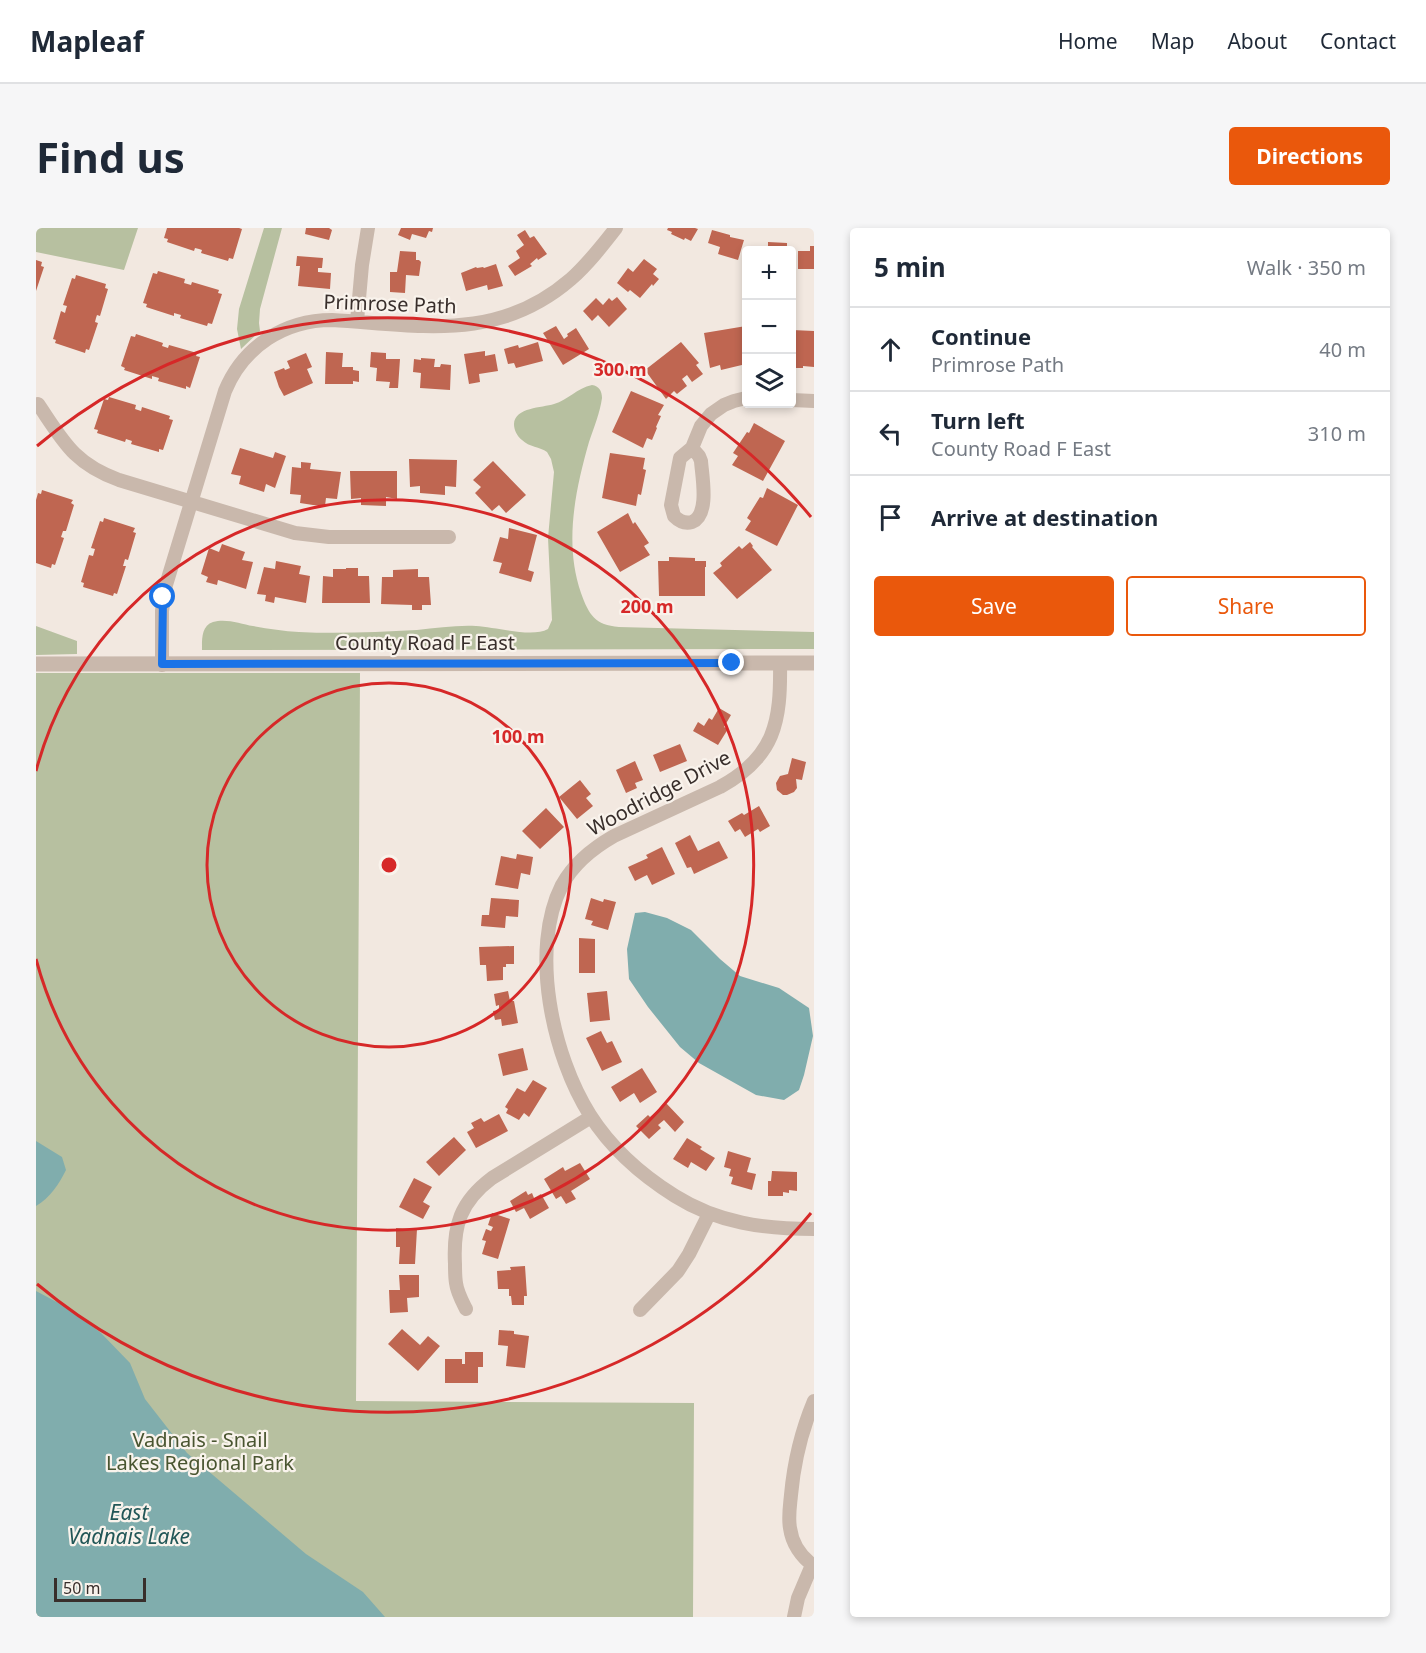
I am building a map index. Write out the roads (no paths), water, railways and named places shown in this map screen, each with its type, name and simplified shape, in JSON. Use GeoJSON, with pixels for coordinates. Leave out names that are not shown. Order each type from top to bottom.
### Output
{"type":"FeatureCollection","features":[{"type":"Feature","properties":{"kind":"street"},"geometry":{"type":"LineString","coordinates":[[357,321],[363,255],[369,228]]}},
{"type":"Feature","properties":{"kind":"street","name":"Primrose Path"},"geometry":{"type":"LineString","coordinates":[[162,664],[163,597],[171,563],[227,386],[238,366],[249,353],[272,336],[296,324],[324,320],[447,327],[483,323],[508,316],[537,303],[571,279],[591,260],[616,228]]}},
{"type":"Feature","properties":{"kind":"street"},"geometry":{"type":"LineString","coordinates":[[692,448],[701,461],[703,506],[699,517],[693,522],[684,522],[674,516],[671,505],[680,458],[692,448],[700,426],[711,414],[724,405],[742,399]]}},
{"type":"Feature","properties":{"kind":"street"},"geometry":{"type":"LineString","coordinates":[[796,400],[814,401]]}},
{"type":"Feature","properties":{"kind":"street"},"geometry":{"type":"LineString","coordinates":[[38,404],[68,448],[88,466],[114,478],[283,531],[307,536],[449,537]]}},
{"type":"Feature","properties":{"kind":"street","name":"Woodridge Drive"},"geometry":{"type":"LineString","coordinates":[[780,663],[779,710],[775,727],[768,743],[747,770],[734,780],[598,845],[572,870],[556,899],[550,922],[547,953],[548,983],[551,1013],[568,1072],[591,1117],[627,1159],[675,1196],[709,1214],[762,1227],[814,1229]]}},
{"type":"Feature","properties":{"kind":"street","name":"County Road F East"},"geometry":{"type":"LineString","coordinates":[[36,664],[814,663]]}},
{"type":"Feature","properties":{"kind":"street"},"geometry":{"type":"LineString","coordinates":[[466,1309],[456,1284],[454,1241],[456,1226],[470,1199],[492,1178],[591,1117]]}},
{"type":"Feature","properties":{"kind":"street"},"geometry":{"type":"LineString","coordinates":[[640,1310],[678,1270],[689,1254],[709,1214]]}},
{"type":"Feature","properties":{"kind":"street"},"geometry":{"type":"LineString","coordinates":[[794,1617],[798,1598],[813,1565],[800,1552],[794,1541],[790,1528],[790,1514],[798,1447],[814,1401]]}},
{"type":"Feature","properties":{"kind":"water"},"geometry":{"type":"Polygon","coordinates":[[[645,912],[667,918],[691,930],[740,976],[779,988],[809,1008],[813,1036],[799,1090],[784,1100],[756,1095],[699,1063],[680,1047],[629,979],[627,949],[635,913],[645,912]]]}},
{"type":"Feature","properties":{"kind":"water"},"geometry":{"type":"Polygon","coordinates":[[[36,1141],[62,1157],[66,1170],[54,1190],[36,1206],[36,1141]]]}},
{"type":"Feature","properties":{"kind":"water","name":"East Vadnais Lake"},"geometry":{"type":"Polygon","coordinates":[[[36,1291],[68,1308],[101,1333],[130,1363],[145,1399],[187,1453],[306,1554],[363,1592],[385,1617],[36,1617],[36,1291]]]}},
{"type":"Feature","properties":{"kind":"park label","name":"Vadnais - Snail Lakes Regional Park"},"geometry":{"type":"Point","coordinates":[200,1452]}}]}
